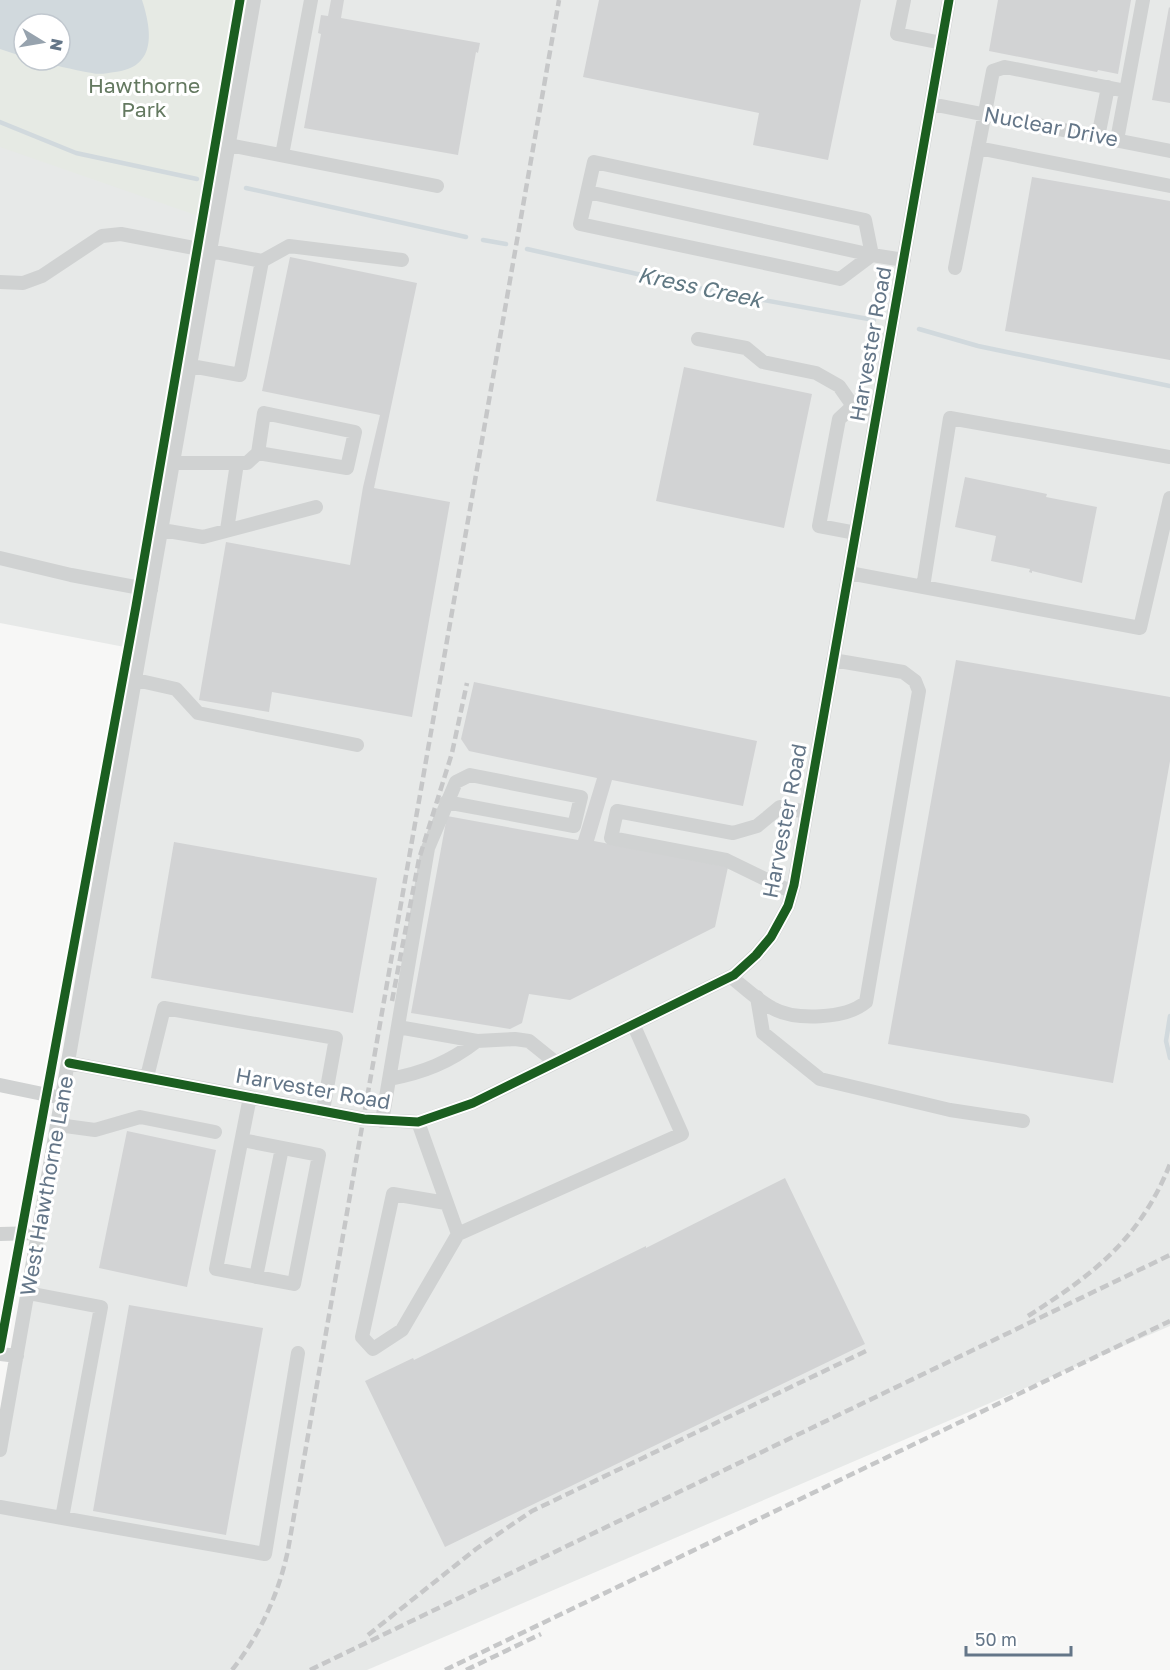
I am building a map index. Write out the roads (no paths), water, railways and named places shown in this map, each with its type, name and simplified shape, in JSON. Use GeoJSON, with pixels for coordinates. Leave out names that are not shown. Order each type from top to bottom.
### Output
{"type":"FeatureCollection","features":[{"type":"Feature","properties":{"kind":"street","name":"West Hawthorne Lane"},"geometry":{"type":"LineString","coordinates":[[0,1450],[254,0]]}},
{"type":"Feature","properties":{"kind":"street"},"geometry":{"type":"LineString","coordinates":[[282,155],[311,0]]}},
{"type":"Feature","properties":{"kind":"street"},"geometry":{"type":"LineString","coordinates":[[904,0],[897,33],[942,44]]}},
{"type":"Feature","properties":{"kind":"street","name":"Harvester Road"},"geometry":{"type":"LineString","coordinates":[[69,1063],[382,1121],[418,1122],[473,1103],[731,977],[756,955],[771,937],[782,918],[792,892],[949,0]]}},
{"type":"Feature","properties":{"kind":"street"},"geometry":{"type":"LineString","coordinates":[[1117,140],[1143,0]]}},
{"type":"Feature","properties":{"kind":"street"},"geometry":{"type":"LineString","coordinates":[[955,268],[993,71],[1005,67],[1126,91]]}},
{"type":"Feature","properties":{"kind":"street"},"geometry":{"type":"LineString","coordinates":[[1098,137],[1108,87]]}},
{"type":"Feature","properties":{"kind":"street","name":"Nuclear Drive"},"geometry":{"type":"LineString","coordinates":[[931,104],[1170,151]]}},
{"type":"Feature","properties":{"kind":"street"},"geometry":{"type":"LineString","coordinates":[[229,145],[436,186]]}},
{"type":"Feature","properties":{"kind":"street"},"geometry":{"type":"LineString","coordinates":[[978,148],[1170,186]]}},
{"type":"Feature","properties":{"kind":"street"},"geometry":{"type":"LineString","coordinates":[[594,162],[865,219],[872,255],[840,279],[580,224],[594,162]]}},
{"type":"Feature","properties":{"kind":"street"},"geometry":{"type":"LineString","coordinates":[[588,192],[872,255],[904,260]]}},
{"type":"Feature","properties":{"kind":"street"},"geometry":{"type":"LineString","coordinates":[[0,282],[23,283],[42,276],[102,237],[121,234],[262,261],[289,246],[402,260]]}},
{"type":"Feature","properties":{"kind":"street"},"geometry":{"type":"LineString","coordinates":[[191,366],[240,375],[262,261]]}},
{"type":"Feature","properties":{"kind":"street"},"geometry":{"type":"LineString","coordinates":[[698,339],[746,348],[763,362],[816,373],[839,386],[853,406],[878,410]]}},
{"type":"Feature","properties":{"kind":"street"},"geometry":{"type":"LineString","coordinates":[[853,406],[839,419],[819,525],[856,533]]}},
{"type":"Feature","properties":{"kind":"street"},"geometry":{"type":"LineString","coordinates":[[174,464],[247,462],[258,453],[264,413],[355,432],[347,468],[258,453]]}},
{"type":"Feature","properties":{"kind":"street"},"geometry":{"type":"LineString","coordinates":[[923,587],[950,418],[1170,457]]}},
{"type":"Feature","properties":{"kind":"street"},"geometry":{"type":"LineString","coordinates":[[227,530],[237,463]]}},
{"type":"Feature","properties":{"kind":"street"},"geometry":{"type":"LineString","coordinates":[[849,573],[1140,628],[1170,498]]}},
{"type":"Feature","properties":{"kind":"street"},"geometry":{"type":"LineString","coordinates":[[162,530],[203,537],[316,507]]}},
{"type":"Feature","properties":{"kind":"street"},"geometry":{"type":"LineString","coordinates":[[0,558],[70,575],[151,590]]}},
{"type":"Feature","properties":{"kind":"street"},"geometry":{"type":"LineString","coordinates":[[731,977],[773,1009],[819,1017],[857,1010],[866,1002],[920,691],[915,681],[903,672],[833,660]]}},
{"type":"Feature","properties":{"kind":"street"},"geometry":{"type":"LineString","coordinates":[[136,680],[176,689],[198,713],[357,745]]}},
{"type":"Feature","properties":{"kind":"street"},"geometry":{"type":"LineString","coordinates":[[382,1121],[428,848],[446,802],[456,782],[470,775],[581,797],[574,826],[446,802]]}},
{"type":"Feature","properties":{"kind":"street"},"geometry":{"type":"LineString","coordinates":[[792,892],[730,846],[617,811],[611,838],[730,846],[780,807],[807,812]]}},
{"type":"Feature","properties":{"kind":"street"},"geometry":{"type":"LineString","coordinates":[[757,997],[763,1033],[820,1079],[950,1110],[1023,1122]]}},
{"type":"Feature","properties":{"kind":"street"},"geometry":{"type":"LineString","coordinates":[[147,1077],[164,1008],[336,1038],[323,1110]]}},
{"type":"Feature","properties":{"kind":"street"},"geometry":{"type":"LineString","coordinates":[[446,1203],[393,1194],[362,1337],[373,1349],[402,1330],[458,1234],[682,1134],[634,1026]]}},
{"type":"Feature","properties":{"kind":"street"},"geometry":{"type":"LineString","coordinates":[[398,1028],[477,1041],[515,1038],[529,1041],[555,1062]]}},
{"type":"Feature","properties":{"kind":"street"},"geometry":{"type":"LineString","coordinates":[[389,1079],[413,1074],[456,1057],[477,1041]]}},
{"type":"Feature","properties":{"kind":"street"},"geometry":{"type":"LineString","coordinates":[[0,1085],[62,1098]]}},
{"type":"Feature","properties":{"kind":"street"},"geometry":{"type":"LineString","coordinates":[[242,1140],[319,1155],[294,1284],[216,1269],[250,1097]]}},
{"type":"Feature","properties":{"kind":"street"},"geometry":{"type":"LineString","coordinates":[[58,1125],[95,1130],[140,1117],[215,1132]]}},
{"type":"Feature","properties":{"kind":"street"},"geometry":{"type":"LineString","coordinates":[[418,1122],[458,1234]]}},
{"type":"Feature","properties":{"kind":"street"},"geometry":{"type":"LineString","coordinates":[[256,1277],[282,1148]]}},
{"type":"Feature","properties":{"kind":"street"},"geometry":{"type":"LineString","coordinates":[[0,1234],[38,1233]]}},
{"type":"Feature","properties":{"kind":"street"},"geometry":{"type":"LineString","coordinates":[[28,1293],[101,1307],[63,1518]]}},
{"type":"Feature","properties":{"kind":"street"},"geometry":{"type":"LineString","coordinates":[[0,1507],[265,1554],[298,1353]]}},
{"type":"Feature","properties":{"kind":"street"},"geometry":{"type":"LineString","coordinates":[[0,1354],[17,1356]]}},
{"type":"Feature","properties":{"kind":"waterway","name":"Kress Creek"},"geometry":{"type":"LineString","coordinates":[[0,122],[76,153],[197,179]]}},
{"type":"Feature","properties":{"kind":"waterway","name":"Kress Creek"},"geometry":{"type":"LineString","coordinates":[[246,188],[466,237]]}},
{"type":"Feature","properties":{"kind":"waterway","name":"Kress Creek"},"geometry":{"type":"LineString","coordinates":[[483,240],[506,244]]}},
{"type":"Feature","properties":{"kind":"waterway","name":"Kress Creek"},"geometry":{"type":"LineString","coordinates":[[527,249],[708,290],[874,320]]}},
{"type":"Feature","properties":{"kind":"waterway","name":"Kress Creek"},"geometry":{"type":"LineString","coordinates":[[919,329],[978,346],[1170,386]]}},
{"type":"Feature","properties":{"kind":"waterway","name":"Kress Creek"},"geometry":{"type":"LineString","coordinates":[[1170,1016],[1166,1041],[1170,1058]]}},
{"type":"Feature","properties":{"kind":"railway"},"geometry":{"type":"LineString","coordinates":[[232,1670],[260,1628],[274,1598],[288,1550],[559,0]]}},
{"type":"Feature","properties":{"kind":"railway"},"geometry":{"type":"LineString","coordinates":[[392,1001],[419,859],[452,753],[467,683]]}},
{"type":"Feature","properties":{"kind":"railway"},"geometry":{"type":"LineString","coordinates":[[1028,1316],[1094,1269],[1129,1234],[1158,1190],[1170,1164]]}},
{"type":"Feature","properties":{"kind":"railway"},"geometry":{"type":"LineString","coordinates":[[310,1670],[1170,1255]]}},
{"type":"Feature","properties":{"kind":"railway"},"geometry":{"type":"LineString","coordinates":[[445,1670],[1170,1321]]}},
{"type":"Feature","properties":{"kind":"railway"},"geometry":{"type":"LineString","coordinates":[[368,1635],[476,1549],[532,1511],[866,1351]]}},
{"type":"Feature","properties":{"kind":"railway"},"geometry":{"type":"LineString","coordinates":[[466,1670],[541,1634]]}},
{"type":"Feature","properties":{"kind":"park label","name":"Hawthorne Park"},"geometry":{"type":"Point","coordinates":[144,98]}}]}
